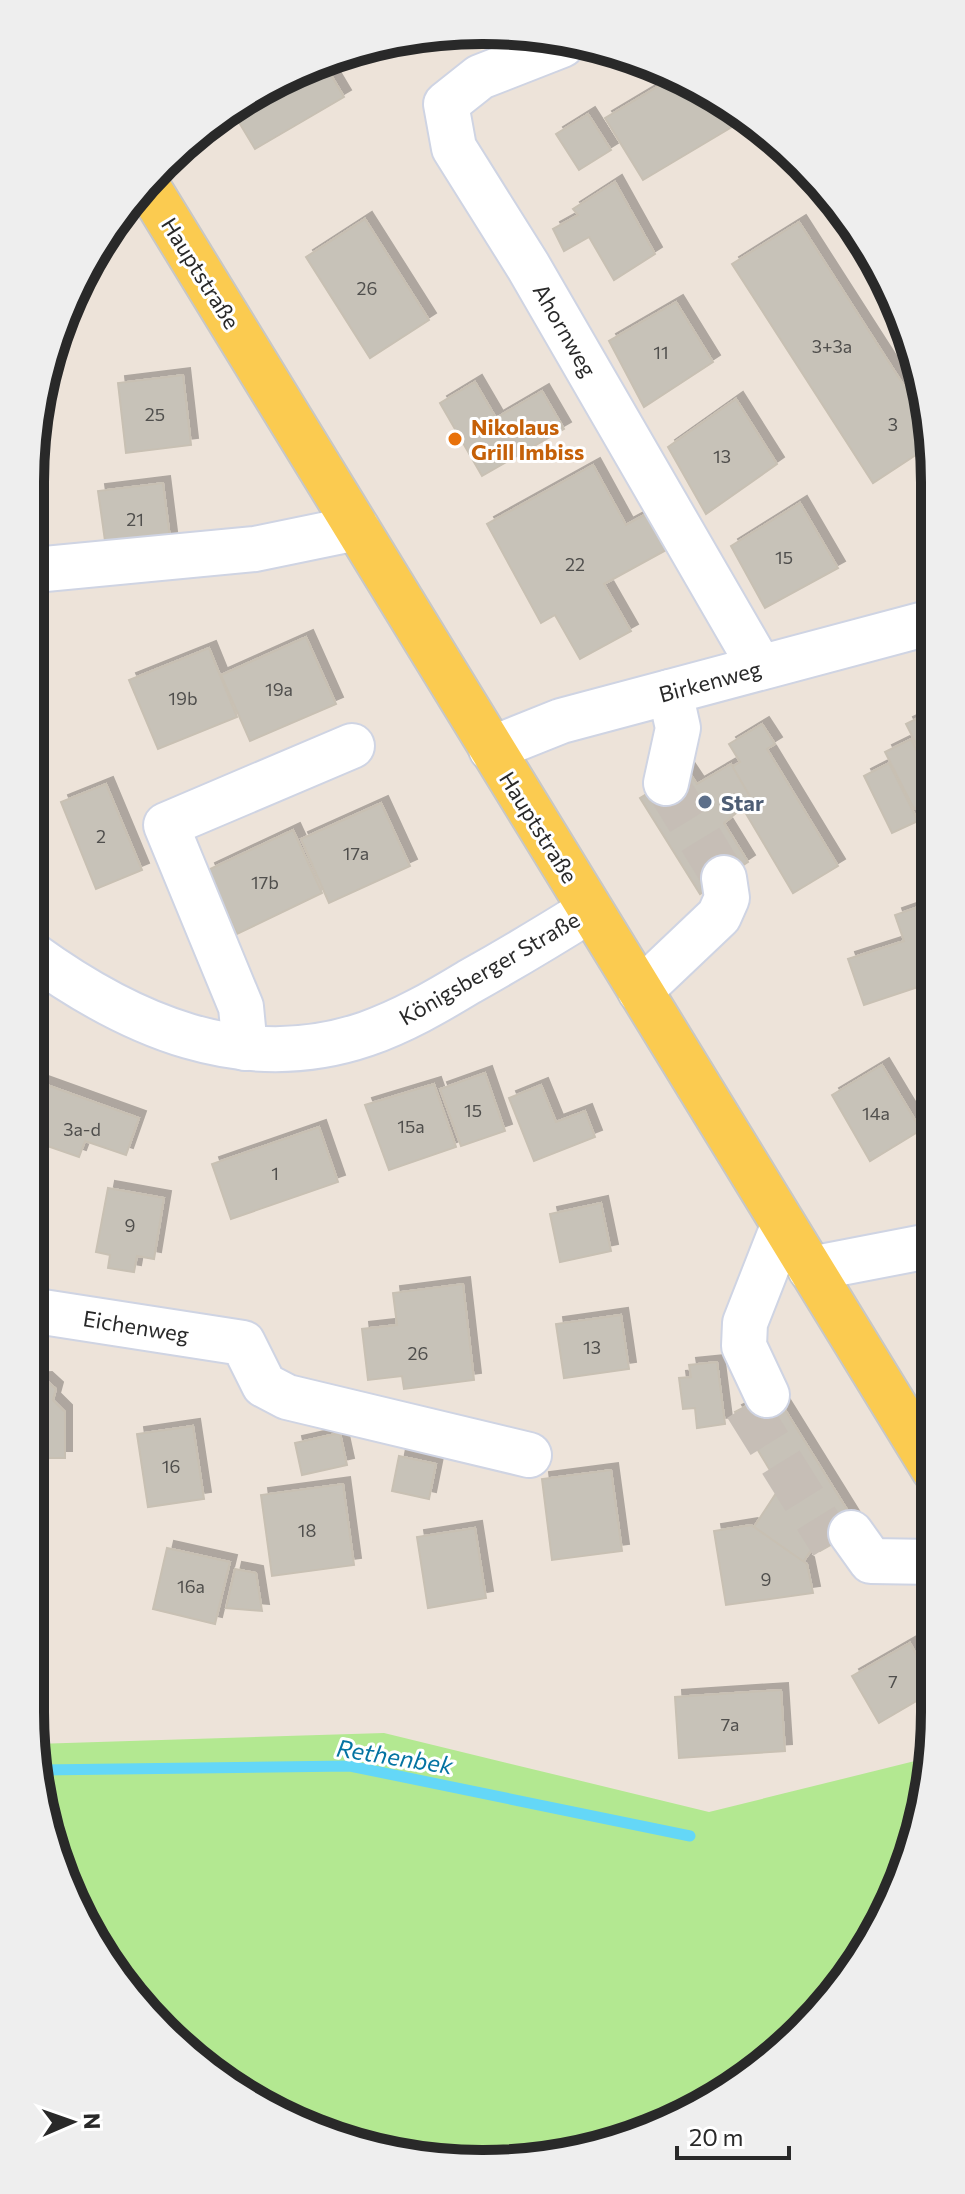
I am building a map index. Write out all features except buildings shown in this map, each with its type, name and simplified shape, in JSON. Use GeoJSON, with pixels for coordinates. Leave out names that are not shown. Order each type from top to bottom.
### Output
{"type":"FeatureCollection","features":[{"type":"Feature","properties":{"kind":"main road","name":"Hauptstraße"},"geometry":{"type":"LineString","coordinates":[[152,194],[921,1449]]}},
{"type":"Feature","properties":{"kind":"street","name":"Ahornweg"},"geometry":{"type":"LineString","coordinates":[[550,49],[480,77],[446,104],[454,148],[528,266],[760,667]]}},
{"type":"Feature","properties":{"kind":"street"},"geometry":{"type":"LineString","coordinates":[[45,569],[255,549],[357,528]]}},
{"type":"Feature","properties":{"kind":"street","name":"Birkenweg"},"geometry":{"type":"LineString","coordinates":[[491,749],[561,721],[921,625]]}},
{"type":"Feature","properties":{"kind":"street"},"geometry":{"type":"LineString","coordinates":[[666,783],[678,728],[670,692]]}},
{"type":"Feature","properties":{"kind":"street"},"geometry":{"type":"LineString","coordinates":[[245,1048],[241,1007],[166,825],[352,746]]}},
{"type":"Feature","properties":{"kind":"street"},"geometry":{"type":"LineString","coordinates":[[640,991],[719,916],[727,898],[724,878]]}},
{"type":"Feature","properties":{"kind":"street","name":"Königsberger Straße"},"geometry":{"type":"LineString","coordinates":[[44,962],[92,993],[148,1023],[200,1040],[245,1048],[312,1046],[341,1041],[391,1024],[532,947],[590,910]]}},
{"type":"Feature","properties":{"kind":"street"},"geometry":{"type":"LineString","coordinates":[[757,1401],[744,1346],[745,1323],[783,1226]]}},
{"type":"Feature","properties":{"kind":"street"},"geometry":{"type":"LineString","coordinates":[[810,1269],[921,1248]]}},
{"type":"Feature","properties":{"kind":"street","name":"Eichenweg"},"geometry":{"type":"LineString","coordinates":[[44,1312],[243,1343],[264,1385],[287,1397],[529,1455]]}},
{"type":"Feature","properties":{"kind":"street"},"geometry":{"type":"LineString","coordinates":[[851,1546],[921,1559]]}},
{"type":"Feature","properties":{"kind":"green space"},"geometry":{"type":"Polygon","coordinates":[[[384,1733],[709,1812],[918,1760],[906,1825],[876,1905],[830,1978],[793,2022],[772,2041],[702,2091],[650,2117],[568,2142],[482,2150],[397,2142],[315,2117],[239,2076],[172,2022],[118,1955],[77,1879],[52,1797],[45,1744],[384,1733]]]}},
{"type":"Feature","properties":{"kind":"waterway","name":"Rethenbek"},"geometry":{"type":"LineString","coordinates":[[48,1770],[350,1766],[690,1836]]}},
{"type":"Feature","properties":{"kind":"tunnel"},"geometry":{"type":"LineString","coordinates":[[666,783],[724,878]]}},
{"type":"Feature","properties":{"kind":"tunnel"},"geometry":{"type":"LineString","coordinates":[[746,1406],[832,1544]]}},
{"type":"Feature","properties":{"kind":"place","name":"Nikolaus Grill Imbiss"},"geometry":{"type":"Point","coordinates":[455,439]}},
{"type":"Feature","properties":{"kind":"place","name":"Star"},"geometry":{"type":"Point","coordinates":[705,802]}}]}
